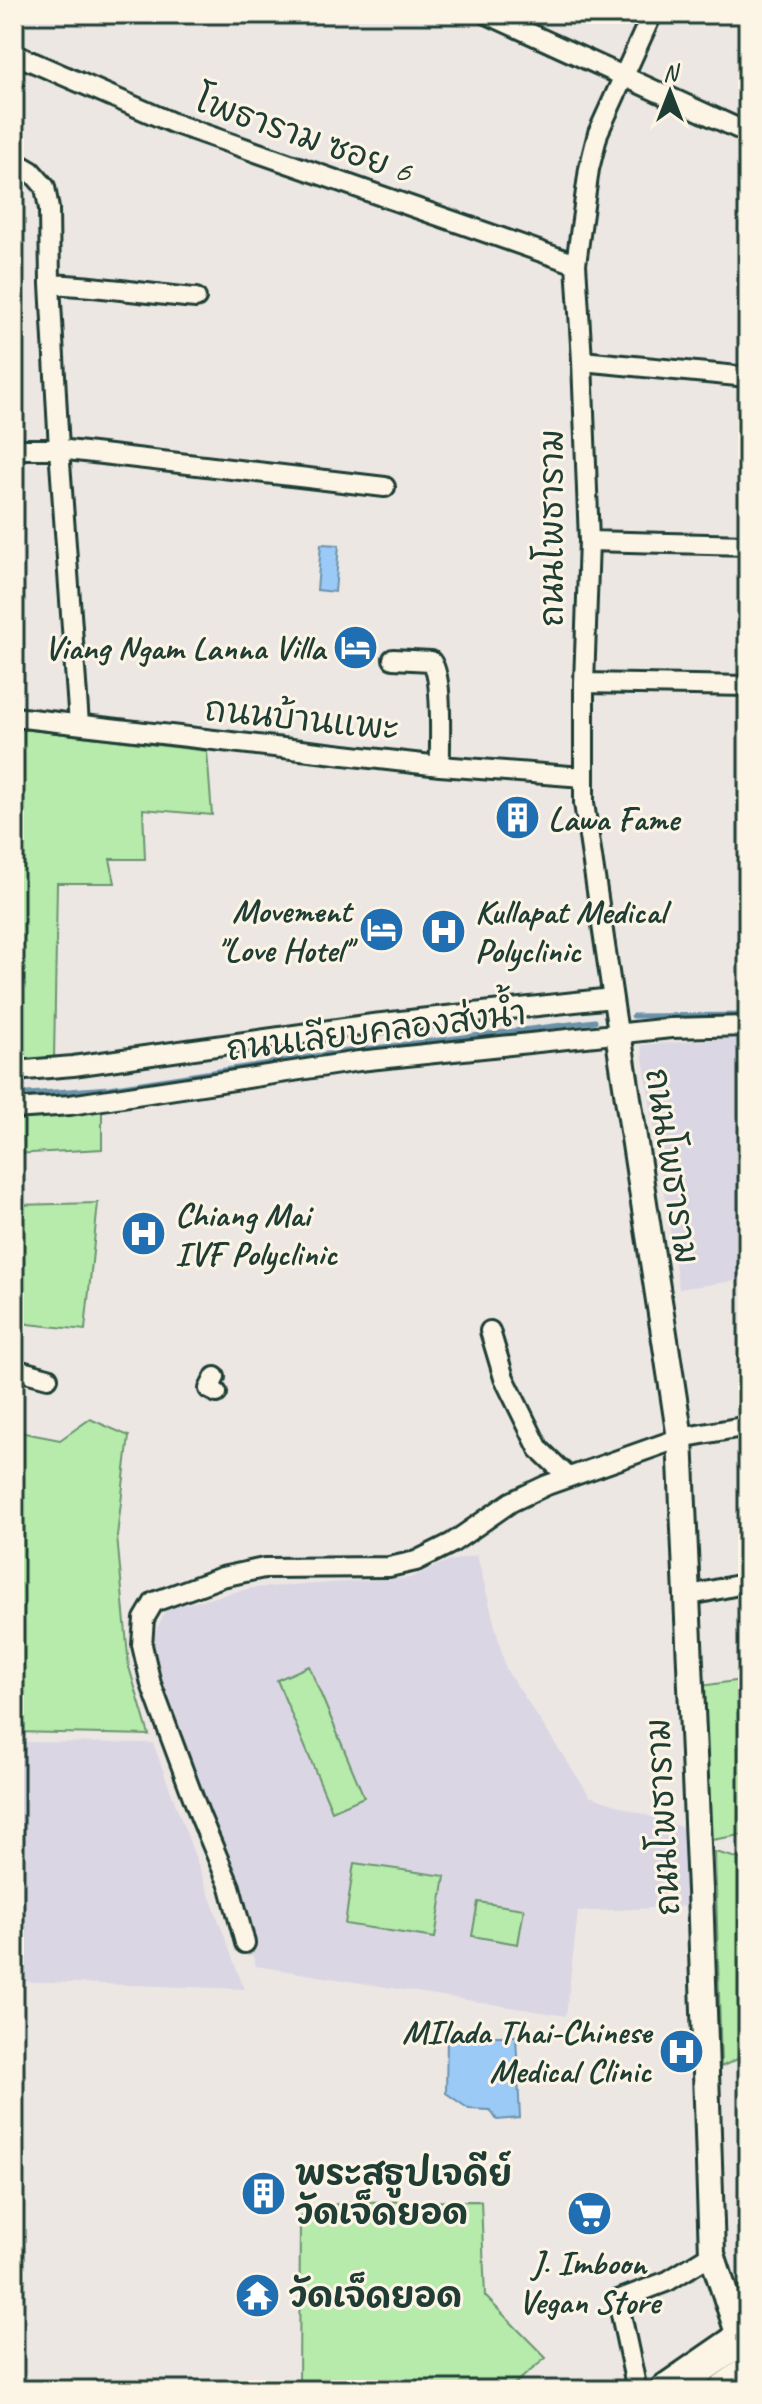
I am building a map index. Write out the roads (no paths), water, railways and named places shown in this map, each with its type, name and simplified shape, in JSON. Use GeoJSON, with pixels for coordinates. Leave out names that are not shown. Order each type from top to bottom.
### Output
{"type":"FeatureCollection","features":[{"type":"Feature","properties":{"kind":"highway"},"geometry":{"type":"LineString","coordinates":[[667,2390],[744,2336]]}},
{"type":"Feature","properties":{"kind":"highway"},"geometry":{"type":"LineString","coordinates":[[724,2390],[748,2373]]}},
{"type":"Feature","properties":{"kind":"street"},"geometry":{"type":"LineString","coordinates":[[487,14],[748,133]]}},
{"type":"Feature","properties":{"kind":"street","name":"ถนนโพธาราม"},"geometry":{"type":"LineString","coordinates":[[652,14],[598,133],[592,153],[576,264],[589,541],[584,803],[680,1438],[712,2254],[744,2336]]}},
{"type":"Feature","properties":{"kind":"street","name":"โพธาราม ซอย 6"},"geometry":{"type":"LineString","coordinates":[[14,54],[173,123],[576,264]]}},
{"type":"Feature","properties":{"kind":"street"},"geometry":{"type":"LineString","coordinates":[[14,161],[31,171],[45,187],[49,209],[59,449],[79,724]]}},
{"type":"Feature","properties":{"kind":"street"},"geometry":{"type":"LineString","coordinates":[[50,284],[196,298]]}},
{"type":"Feature","properties":{"kind":"street"},"geometry":{"type":"LineString","coordinates":[[582,361],[748,377]]}},
{"type":"Feature","properties":{"kind":"street"},"geometry":{"type":"LineString","coordinates":[[14,449],[59,449],[385,487]]}},
{"type":"Feature","properties":{"kind":"street"},"geometry":{"type":"LineString","coordinates":[[589,541],[748,545]]}},
{"type":"Feature","properties":{"kind":"street"},"geometry":{"type":"LineString","coordinates":[[393,659],[431,661],[436,667],[440,766]]}},
{"type":"Feature","properties":{"kind":"street"},"geometry":{"type":"LineString","coordinates":[[584,683],[748,686]]}},
{"type":"Feature","properties":{"kind":"street","name":"ถนนบ้านแพะ"},"geometry":{"type":"LineString","coordinates":[[14,717],[440,766],[583,777]]}},
{"type":"Feature","properties":{"kind":"street","name":"ถนนเลียบคลองส่งน้ำ"},"geometry":{"type":"LineString","coordinates":[[14,1071],[73,1066],[373,1024],[612,998]]}},
{"type":"Feature","properties":{"kind":"street","name":"ถนนเลียบคลองส่งน้ำ"},"geometry":{"type":"LineString","coordinates":[[14,1109],[70,1105],[359,1061],[618,1033],[748,1026]]}},
{"type":"Feature","properties":{"kind":"street"},"geometry":{"type":"LineString","coordinates":[[490,1331],[504,1378],[539,1449],[568,1477]]}},
{"type":"Feature","properties":{"kind":"street"},"geometry":{"type":"LineString","coordinates":[[14,1369],[48,1378]]}},
{"type":"Feature","properties":{"kind":"street"},"geometry":{"type":"LineString","coordinates":[[245,1943],[230,1887],[151,1684],[142,1645],[144,1619],[154,1602],[222,1577],[264,1568],[389,1567],[416,1561],[452,1543],[511,1502],[568,1477],[680,1438],[748,1426]]}},
{"type":"Feature","properties":{"kind":"street"},"geometry":{"type":"LineString","coordinates":[[686,1596],[748,1583]]}},
{"type":"Feature","properties":{"kind":"street"},"geometry":{"type":"LineString","coordinates":[[637,2390],[618,2300],[668,2281],[712,2254]]}},
{"type":"Feature","properties":{"kind":"water"},"geometry":{"type":"Polygon","coordinates":[[[321,544],[339,545],[335,592],[317,590],[321,544]]]}},
{"type":"Feature","properties":{"kind":"water"},"geometry":{"type":"Polygon","coordinates":[[[447,2036],[516,2036],[520,2118],[497,2120],[490,2110],[469,2109],[446,2093],[447,2036]]]}},
{"type":"Feature","properties":{"kind":"waterway"},"geometry":{"type":"LineString","coordinates":[[633,1016],[748,1015]]}},
{"type":"Feature","properties":{"kind":"waterway"},"geometry":{"type":"LineString","coordinates":[[14,1095],[109,1088],[340,1052],[595,1021]]}},
{"type":"Feature","properties":{"kind":"place","name":"Viang Ngam Lanna Villa"},"geometry":{"type":"Point","coordinates":[356,647]}},
{"type":"Feature","properties":{"kind":"place","name":"Lawa Fame"},"geometry":{"type":"Point","coordinates":[517,818]}},
{"type":"Feature","properties":{"kind":"place","name":"Movement \"Love Hotel\""},"geometry":{"type":"Point","coordinates":[382,930]}},
{"type":"Feature","properties":{"kind":"place","name":"Kullapat Medical Polyclinic"},"geometry":{"type":"Point","coordinates":[444,931]}},
{"type":"Feature","properties":{"kind":"place","name":"Chiang Mai IVF Polyclinic"},"geometry":{"type":"Point","coordinates":[144,1234]}},
{"type":"Feature","properties":{"kind":"place","name":"MIlada Thai-Chinese Medical Clinic"},"geometry":{"type":"Point","coordinates":[682,2051]}},
{"type":"Feature","properties":{"kind":"place","name":"พระสธูปเจดีย์ วัดเจ็ดยอด"},"geometry":{"type":"Point","coordinates":[264,2193]}},
{"type":"Feature","properties":{"kind":"place","name":"J. Imboon Vegan Store"},"geometry":{"type":"Point","coordinates":[589,2214]}},
{"type":"Feature","properties":{"kind":"place","name":"วัดเจ็ดยอด"},"geometry":{"type":"Point","coordinates":[258,2295]}}]}
